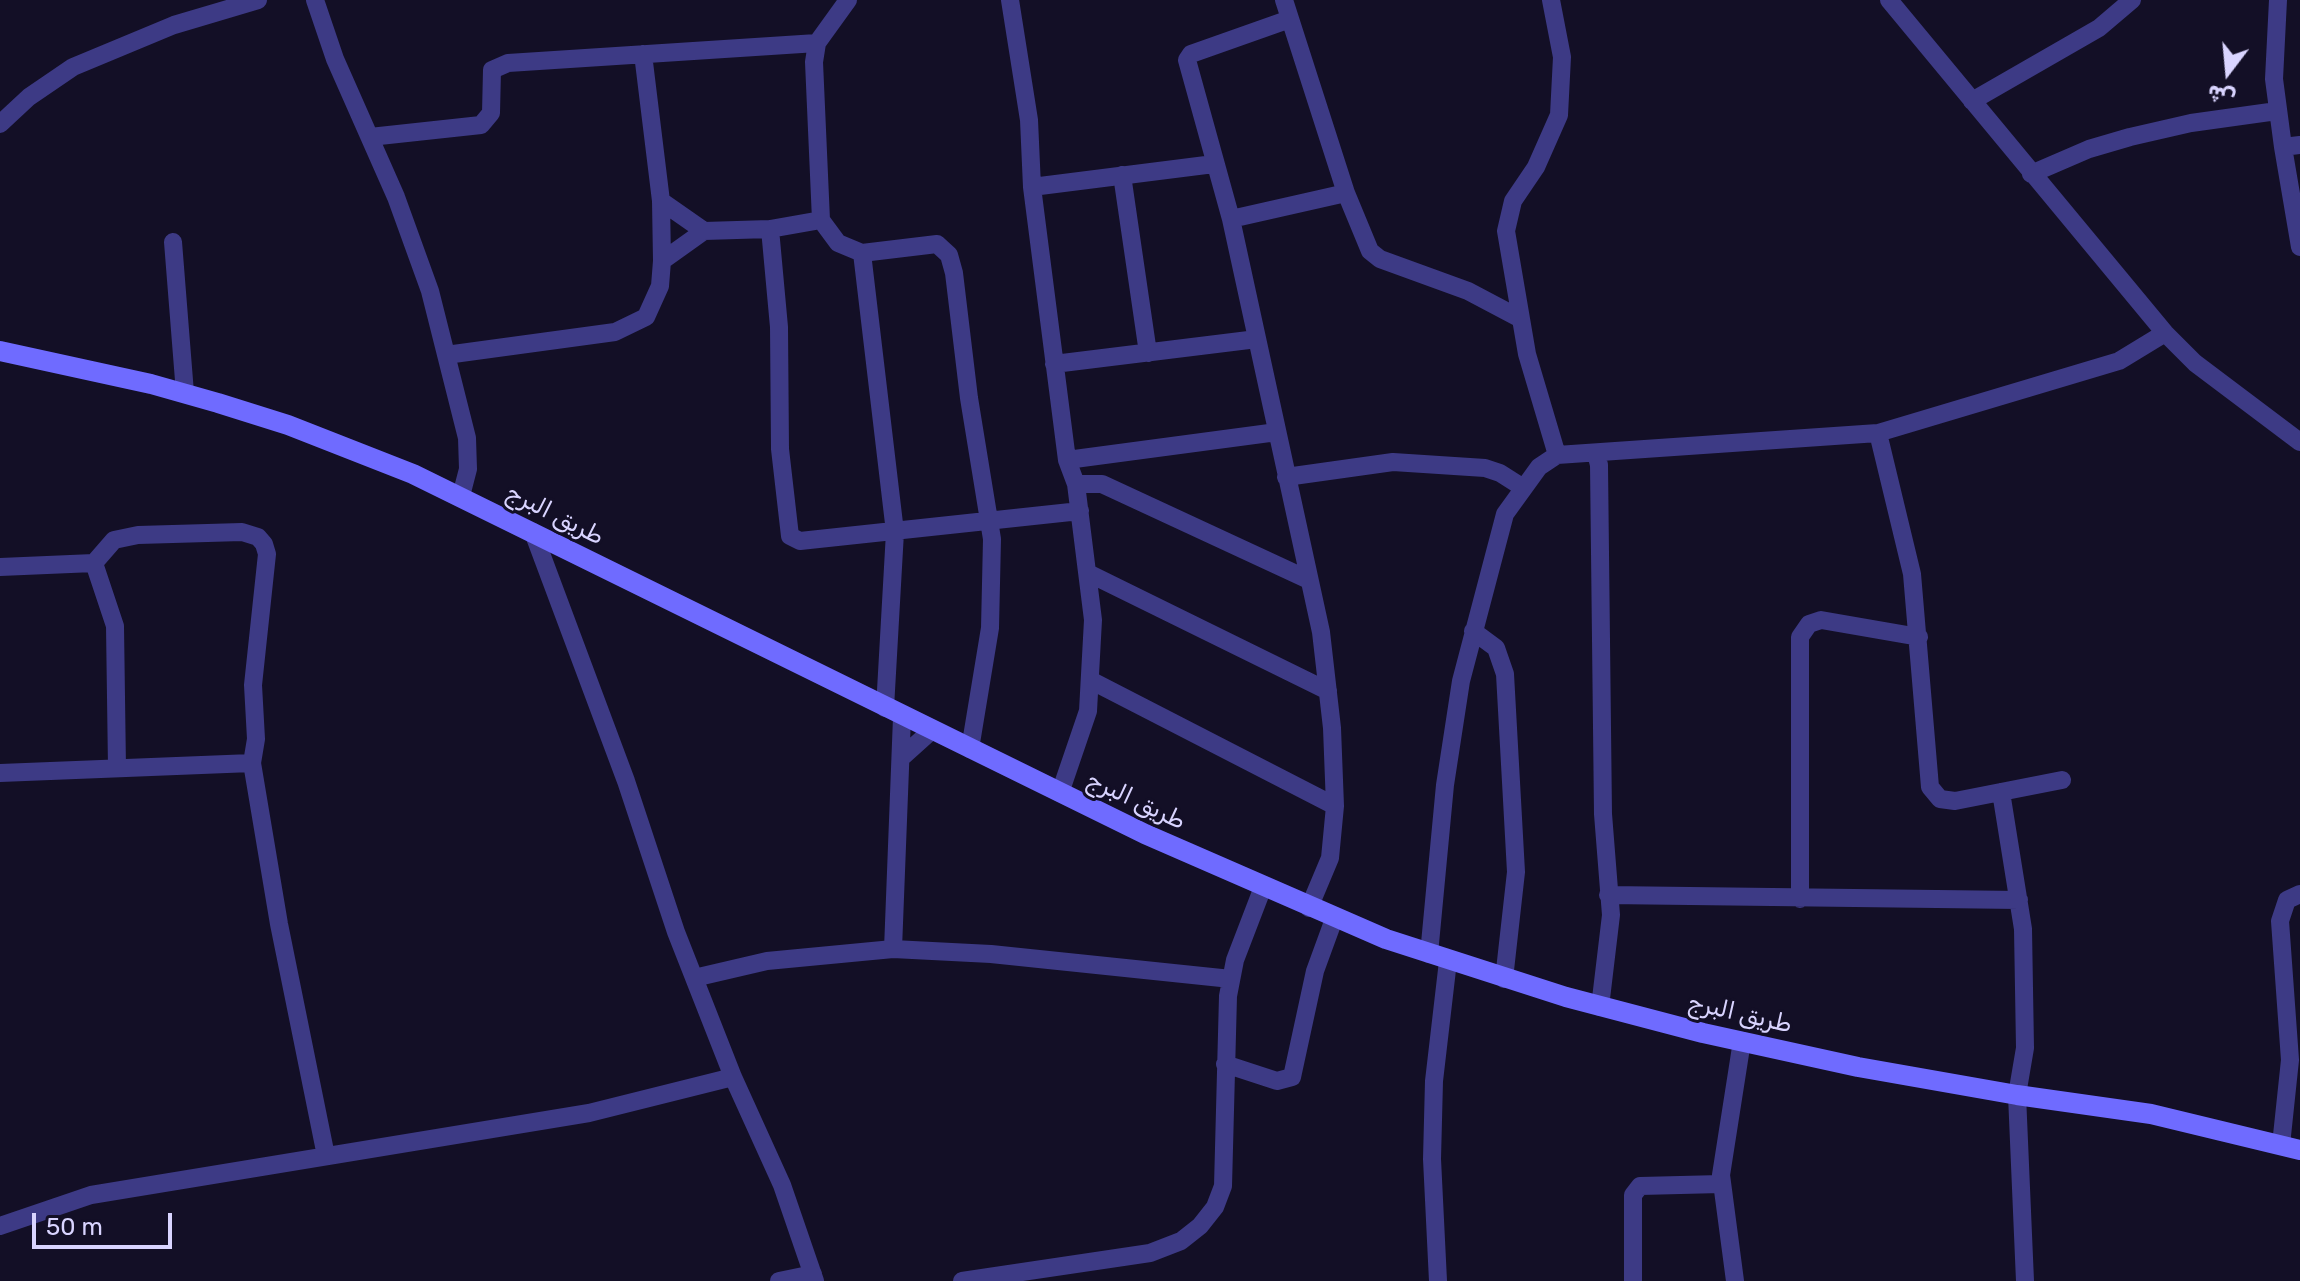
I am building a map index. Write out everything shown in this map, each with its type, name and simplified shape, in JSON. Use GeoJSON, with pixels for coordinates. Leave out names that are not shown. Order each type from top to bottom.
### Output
{"type":"FeatureCollection","features":[{"type":"Feature","properties":{"kind":"street"},"geometry":{"type":"LineString","coordinates":[[0,124],[29,97],[73,67],[174,25],[258,0]]}},
{"type":"Feature","properties":{"kind":"street"},"geometry":{"type":"LineString","coordinates":[[315,0],[335,59],[424,273],[469,456],[461,496]]}},
{"type":"Feature","properties":{"kind":"street"},"geometry":{"type":"LineString","coordinates":[[848,0],[817,43],[814,62],[821,220],[838,243],[862,253],[925,243],[937,244],[949,255],[989,522],[990,628],[970,749]]}},
{"type":"Feature","properties":{"kind":"street"},"geometry":{"type":"LineString","coordinates":[[1010,0],[1029,120],[1032,187],[1054,364],[1067,460],[1076,484],[1093,620],[1092,681],[1083,733],[1060,793]]}},
{"type":"Feature","properties":{"kind":"street"},"geometry":{"type":"LineString","coordinates":[[1284,0],[1364,241],[1380,259],[1468,291],[1521,319]]}},
{"type":"Feature","properties":{"kind":"street"},"geometry":{"type":"LineString","coordinates":[[1551,0],[1562,57],[1559,115],[1536,167],[1513,201],[1506,231],[1537,393],[1557,455]]}},
{"type":"Feature","properties":{"kind":"street"},"geometry":{"type":"LineString","coordinates":[[1889,0],[2165,333],[2195,363],[2300,442]]}},
{"type":"Feature","properties":{"kind":"street"},"geometry":{"type":"LineString","coordinates":[[1972,101],[2099,28],[2132,0]]}},
{"type":"Feature","properties":{"kind":"street"},"geometry":{"type":"LineString","coordinates":[[2278,0],[2277,111],[2292,146],[2300,247]]}},
{"type":"Feature","properties":{"kind":"street"},"geometry":{"type":"LineString","coordinates":[[1290,19],[1188,56],[1188,73],[1231,219],[1309,580],[1328,691],[1335,806],[1330,858],[1309,908]]}},
{"type":"Feature","properties":{"kind":"street"},"geometry":{"type":"LineString","coordinates":[[370,137],[488,122],[493,106],[489,76],[498,66],[817,43]]}},
{"type":"Feature","properties":{"kind":"street"},"geometry":{"type":"LineString","coordinates":[[446,355],[615,332],[646,317],[660,286],[662,261],[661,201],[643,54]]}},
{"type":"Feature","properties":{"kind":"street"},"geometry":{"type":"LineString","coordinates":[[2031,174],[2089,149],[2130,137],[2191,123],[2277,111]]}},
{"type":"Feature","properties":{"kind":"street"},"geometry":{"type":"LineString","coordinates":[[1032,187],[1214,164]]}},
{"type":"Feature","properties":{"kind":"street"},"geometry":{"type":"LineString","coordinates":[[1122,175],[1148,353]]}},
{"type":"Feature","properties":{"kind":"street"},"geometry":{"type":"LineString","coordinates":[[1231,219],[1346,193]]}},
{"type":"Feature","properties":{"kind":"street"},"geometry":{"type":"LineString","coordinates":[[661,201],[704,231]]}},
{"type":"Feature","properties":{"kind":"street"},"geometry":{"type":"LineString","coordinates":[[662,261],[704,231],[770,229],[821,220]]}},
{"type":"Feature","properties":{"kind":"street"},"geometry":{"type":"LineString","coordinates":[[770,229],[779,327],[780,449],[790,536],[800,541],[1080,511]]}},
{"type":"Feature","properties":{"kind":"street"},"geometry":{"type":"LineString","coordinates":[[173,242],[185,393]]}},
{"type":"Feature","properties":{"kind":"street"},"geometry":{"type":"LineString","coordinates":[[862,253],[895,532],[893,712],[901,758],[893,949]]}},
{"type":"Feature","properties":{"kind":"street"},"geometry":{"type":"LineString","coordinates":[[1438,1281],[1432,1159],[1448,760],[1473,631],[1505,514],[1522,487],[1539,467],[1557,455],[1878,433],[2119,361],[2165,333]]}},
{"type":"Feature","properties":{"kind":"street"},"geometry":{"type":"LineString","coordinates":[[1054,364],[1257,339]]}},
{"type":"Feature","properties":{"kind":"street","name":"طريق البرج"},"geometry":{"type":"LineString","coordinates":[[0,351],[185,393],[288,425],[461,496],[1060,793],[1334,919],[1438,957],[1600,1007],[1844,1064],[2017,1095],[2151,1114],[2291,1148]]}},
{"type":"Feature","properties":{"kind":"street"},"geometry":{"type":"LineString","coordinates":[[1067,460],[1277,432]]}},
{"type":"Feature","properties":{"kind":"street"},"geometry":{"type":"LineString","coordinates":[[1878,433],[1910,563],[1930,787],[1934,795],[1955,801],[2062,780]]}},
{"type":"Feature","properties":{"kind":"street"},"geometry":{"type":"LineString","coordinates":[[1596,453],[1599,465],[1598,607],[1610,934],[1600,1007]]}},
{"type":"Feature","properties":{"kind":"street"},"geometry":{"type":"LineString","coordinates":[[1286,477],[1376,463],[1408,463],[1485,468],[1500,473],[1522,487]]}},
{"type":"Feature","properties":{"kind":"street"},"geometry":{"type":"LineString","coordinates":[[1076,484],[1102,484],[1117,490],[1309,580]]}},
{"type":"Feature","properties":{"kind":"street"},"geometry":{"type":"LineString","coordinates":[[0,567],[94,563],[114,540],[138,535],[242,532],[258,537],[264,544],[267,554],[253,685],[256,739],[252,763],[279,924],[326,1156]]}},
{"type":"Feature","properties":{"kind":"street"},"geometry":{"type":"LineString","coordinates":[[533,532],[694,978],[733,1077],[782,1185],[814,1278],[779,1281]]}},
{"type":"Feature","properties":{"kind":"street"},"geometry":{"type":"LineString","coordinates":[[94,563],[115,626],[117,768]]}},
{"type":"Feature","properties":{"kind":"street"},"geometry":{"type":"LineString","coordinates":[[1088,573],[1328,691]]}},
{"type":"Feature","properties":{"kind":"street"},"geometry":{"type":"LineString","coordinates":[[1800,899],[1797,783],[1800,637],[1809,624],[1821,620],[1919,637]]}},
{"type":"Feature","properties":{"kind":"street"},"geometry":{"type":"LineString","coordinates":[[1473,631],[1496,648],[1505,674],[1516,872],[1504,979]]}},
{"type":"Feature","properties":{"kind":"street"},"geometry":{"type":"LineString","coordinates":[[1092,681],[1335,806]]}},
{"type":"Feature","properties":{"kind":"street"},"geometry":{"type":"LineString","coordinates":[[901,758],[931,731]]}},
{"type":"Feature","properties":{"kind":"street"},"geometry":{"type":"LineString","coordinates":[[0,773],[252,763]]}},
{"type":"Feature","properties":{"kind":"street"},"geometry":{"type":"LineString","coordinates":[[2001,792],[2019,900],[2026,1019],[2017,1095],[2025,1281]]}},
{"type":"Feature","properties":{"kind":"street"},"geometry":{"type":"LineString","coordinates":[[962,1281],[1022,1277],[1150,1253],[1181,1241],[1200,1226],[1215,1207],[1223,1186],[1225,1064],[1231,979],[1235,960],[1263,887]]}},
{"type":"Feature","properties":{"kind":"street"},"geometry":{"type":"LineString","coordinates":[[2291,1148],[2290,1060],[2280,921],[2287,900],[2300,894]]}},
{"type":"Feature","properties":{"kind":"street"},"geometry":{"type":"LineString","coordinates":[[1608,895],[2019,900]]}},
{"type":"Feature","properties":{"kind":"street"},"geometry":{"type":"LineString","coordinates":[[1225,1064],[1277,1081],[1292,1077],[1315,971],[1334,919]]}},
{"type":"Feature","properties":{"kind":"street"},"geometry":{"type":"LineString","coordinates":[[694,978],[767,961],[893,949],[991,954],[1231,979]]}},
{"type":"Feature","properties":{"kind":"street"},"geometry":{"type":"LineString","coordinates":[[1735,1281],[1721,1184],[1722,1154],[1742,1041]]}},
{"type":"Feature","properties":{"kind":"street"},"geometry":{"type":"LineString","coordinates":[[0,1226],[91,1195],[326,1156],[445,1140],[589,1113],[733,1077]]}},
{"type":"Feature","properties":{"kind":"street"},"geometry":{"type":"LineString","coordinates":[[1633,1281],[1633,1195],[1640,1186],[1721,1184]]}}]}
